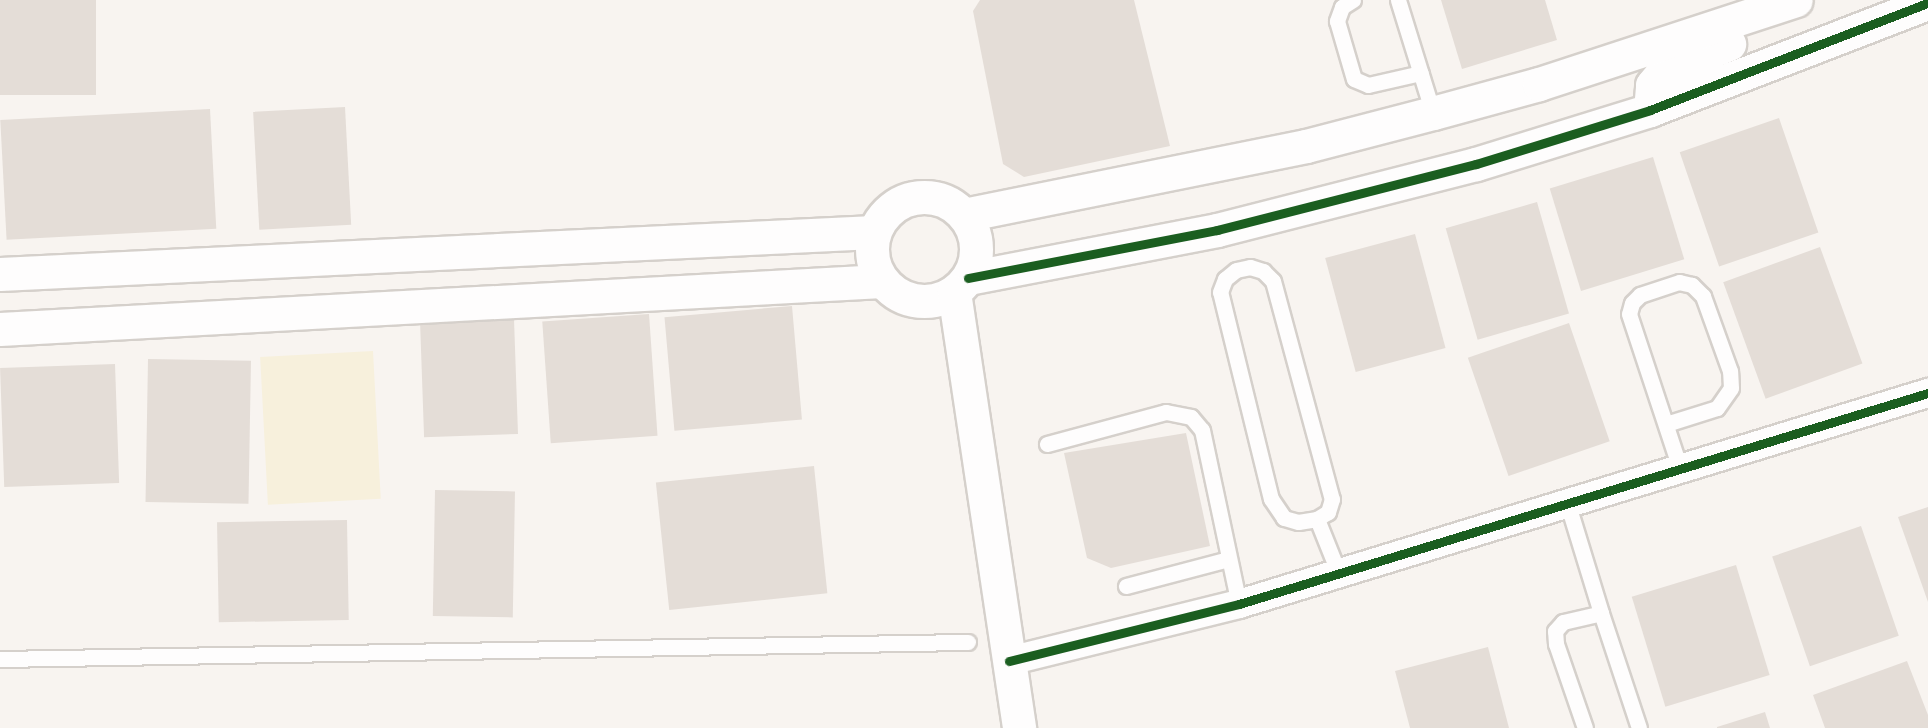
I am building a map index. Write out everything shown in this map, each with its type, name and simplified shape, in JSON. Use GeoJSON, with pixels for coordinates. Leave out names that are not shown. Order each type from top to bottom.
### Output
{"type":"FeatureCollection","features":[{"type":"Feature","properties":{"kind":"street"},"geometry":{"type":"LineString","coordinates":[[964,215],[1306,146],[1433,113],[1746,18],[1796,0]]}},
{"type":"Feature","properties":{"kind":"street"},"geometry":{"type":"LineString","coordinates":[[1019,728],[961,285],[976,246],[964,215],[940,200],[916,197],[893,207],[874,232],[874,266],[882,281],[910,300],[925,302],[961,285],[1217,230],[1476,164],[1650,110],[1928,3]]}},
{"type":"Feature","properties":{"kind":"street"},"geometry":{"type":"LineString","coordinates":[[1650,110],[1649,93],[1657,77],[1670,68],[1724,46],[1739,35],[1746,18]]}},
{"type":"Feature","properties":{"kind":"street"},"geometry":{"type":"LineString","coordinates":[[0,274],[874,232]]}},
{"type":"Feature","properties":{"kind":"street"},"geometry":{"type":"LineString","coordinates":[[0,329],[882,281]]}},
{"type":"Feature","properties":{"kind":"street"},"geometry":{"type":"LineString","coordinates":[[1009,660],[1239,604],[1568,506],[1680,468],[1928,393]]}},
{"type":"Feature","properties":{"kind":"lane"},"geometry":{"type":"LineString","coordinates":[[1353,0],[1342,7],[1337,21],[1354,80],[1368,85],[1421,73]]}},
{"type":"Feature","properties":{"kind":"lane"},"geometry":{"type":"LineString","coordinates":[[1398,0],[1433,113]]}},
{"type":"Feature","properties":{"kind":"lane"},"geometry":{"type":"LineString","coordinates":[[1250,267],[1263,271],[1273,281],[1332,499],[1328,512],[1317,519],[1298,522],[1284,518],[1271,500],[1221,305],[1220,291],[1225,279],[1236,270],[1250,267]]}},
{"type":"Feature","properties":{"kind":"lane"},"geometry":{"type":"LineString","coordinates":[[1666,424],[1717,408],[1731,388],[1730,371],[1703,296],[1692,285],[1679,282],[1640,295],[1630,309],[1666,424],[1680,468]]}},
{"type":"Feature","properties":{"kind":"lane"},"geometry":{"type":"LineString","coordinates":[[1047,444],[1167,412],[1191,417],[1202,430],[1239,604]]}},
{"type":"Feature","properties":{"kind":"lane"},"geometry":{"type":"LineString","coordinates":[[1568,506],[1639,728]]}},
{"type":"Feature","properties":{"kind":"lane"},"geometry":{"type":"LineString","coordinates":[[1317,519],[1340,574]]}},
{"type":"Feature","properties":{"kind":"lane"},"geometry":{"type":"LineString","coordinates":[[1126,586],[1229,559]]}},
{"type":"Feature","properties":{"kind":"lane"},"geometry":{"type":"LineString","coordinates":[[1585,728],[1556,644],[1555,631],[1563,622],[1601,613]]}},
{"type":"Feature","properties":{"kind":"lane"},"geometry":{"type":"LineString","coordinates":[[0,658],[968,642]]}},
{"type":"Feature","properties":{"kind":"sand"},"geometry":{"type":"Polygon","coordinates":[[[373,351],[381,499],[268,505],[260,357],[373,351]]]}},
{"type":"Feature","properties":{"kind":"building"},"geometry":{"type":"Polygon","coordinates":[[[0,0],[96,0],[96,95],[0,95],[0,0]]]}},
{"type":"Feature","properties":{"kind":"building"},"geometry":{"type":"Polygon","coordinates":[[[980,0],[1134,0],[1170,146],[1024,177],[1003,164],[973,11],[980,0]]]}},
{"type":"Feature","properties":{"kind":"building"},"geometry":{"type":"Polygon","coordinates":[[[1441,0],[1545,0],[1557,40],[1462,69],[1441,0]]]}},
{"type":"Feature","properties":{"kind":"building"},"geometry":{"type":"Polygon","coordinates":[[[345,107],[351,225],[259,230],[253,112],[345,107]]]}},
{"type":"Feature","properties":{"kind":"building"},"geometry":{"type":"Polygon","coordinates":[[[210,109],[216,229],[7,240],[0,120],[210,109]]]}},
{"type":"Feature","properties":{"kind":"building"},"geometry":{"type":"Polygon","coordinates":[[[1779,118],[1818,232],[1719,267],[1680,152],[1779,118]]]}},
{"type":"Feature","properties":{"kind":"building"},"geometry":{"type":"Polygon","coordinates":[[[1653,157],[1684,259],[1581,291],[1550,189],[1653,157]]]}},
{"type":"Feature","properties":{"kind":"building"},"geometry":{"type":"Polygon","coordinates":[[[1537,202],[1569,314],[1478,340],[1446,228],[1537,202]]]}},
{"type":"Feature","properties":{"kind":"building"},"geometry":{"type":"Polygon","coordinates":[[[1415,234],[1446,348],[1356,372],[1325,258],[1415,234]]]}},
{"type":"Feature","properties":{"kind":"building"},"geometry":{"type":"Polygon","coordinates":[[[1820,247],[1862,364],[1766,399],[1723,282],[1820,247]]]}},
{"type":"Feature","properties":{"kind":"building"},"geometry":{"type":"Polygon","coordinates":[[[792,306],[802,420],[674,431],[664,317],[792,306]]]}},
{"type":"Feature","properties":{"kind":"building"},"geometry":{"type":"Polygon","coordinates":[[[649,314],[658,436],[551,443],[542,321],[649,314]]]}},
{"type":"Feature","properties":{"kind":"building"},"geometry":{"type":"Polygon","coordinates":[[[514,319],[518,434],[424,437],[420,322],[514,319]]]}},
{"type":"Feature","properties":{"kind":"building"},"geometry":{"type":"Polygon","coordinates":[[[1569,323],[1610,441],[1509,476],[1468,358],[1569,323]]]}},
{"type":"Feature","properties":{"kind":"building"},"geometry":{"type":"Polygon","coordinates":[[[148,359],[251,361],[248,504],[146,502],[148,359]]]}},
{"type":"Feature","properties":{"kind":"building"},"geometry":{"type":"Polygon","coordinates":[[[115,364],[119,483],[4,487],[0,368],[115,364]]]}},
{"type":"Feature","properties":{"kind":"building"},"geometry":{"type":"Polygon","coordinates":[[[1186,433],[1210,546],[1111,568],[1087,558],[1064,453],[1186,433]]]}},
{"type":"Feature","properties":{"kind":"building"},"geometry":{"type":"Polygon","coordinates":[[[814,466],[827,593],[669,610],[656,483],[814,466]]]}},
{"type":"Feature","properties":{"kind":"building"},"geometry":{"type":"Polygon","coordinates":[[[435,490],[515,491],[513,617],[433,616],[435,490]]]}},
{"type":"Feature","properties":{"kind":"building"},"geometry":{"type":"Polygon","coordinates":[[[1928,507],[1928,602],[1898,517],[1928,507]]]}},
{"type":"Feature","properties":{"kind":"building"},"geometry":{"type":"Polygon","coordinates":[[[347,520],[349,620],[219,622],[217,522],[347,520]]]}},
{"type":"Feature","properties":{"kind":"building"},"geometry":{"type":"Polygon","coordinates":[[[1861,526],[1899,636],[1810,666],[1772,557],[1861,526]]]}},
{"type":"Feature","properties":{"kind":"building"},"geometry":{"type":"Polygon","coordinates":[[[1736,565],[1770,675],[1665,707],[1632,597],[1736,565]]]}},
{"type":"Feature","properties":{"kind":"building"},"geometry":{"type":"Polygon","coordinates":[[[1488,647],[1509,728],[1410,728],[1395,671],[1488,647]]]}},
{"type":"Feature","properties":{"kind":"building"},"geometry":{"type":"Polygon","coordinates":[[[1907,661],[1928,715],[1928,728],[1825,728],[1813,695],[1907,661]]]}},
{"type":"Feature","properties":{"kind":"building"},"geometry":{"type":"Polygon","coordinates":[[[1765,712],[1770,728],[1717,728],[1717,727],[1765,712]]]}},
{"type":"Feature","properties":{"kind":"cycle path"},"geometry":{"type":"LineString","coordinates":[[968,278],[1217,230],[1476,164],[1650,110],[1928,3]]}},
{"type":"Feature","properties":{"kind":"cycle path"},"geometry":{"type":"LineString","coordinates":[[1009,661],[1239,604],[1928,393]]}}]}
